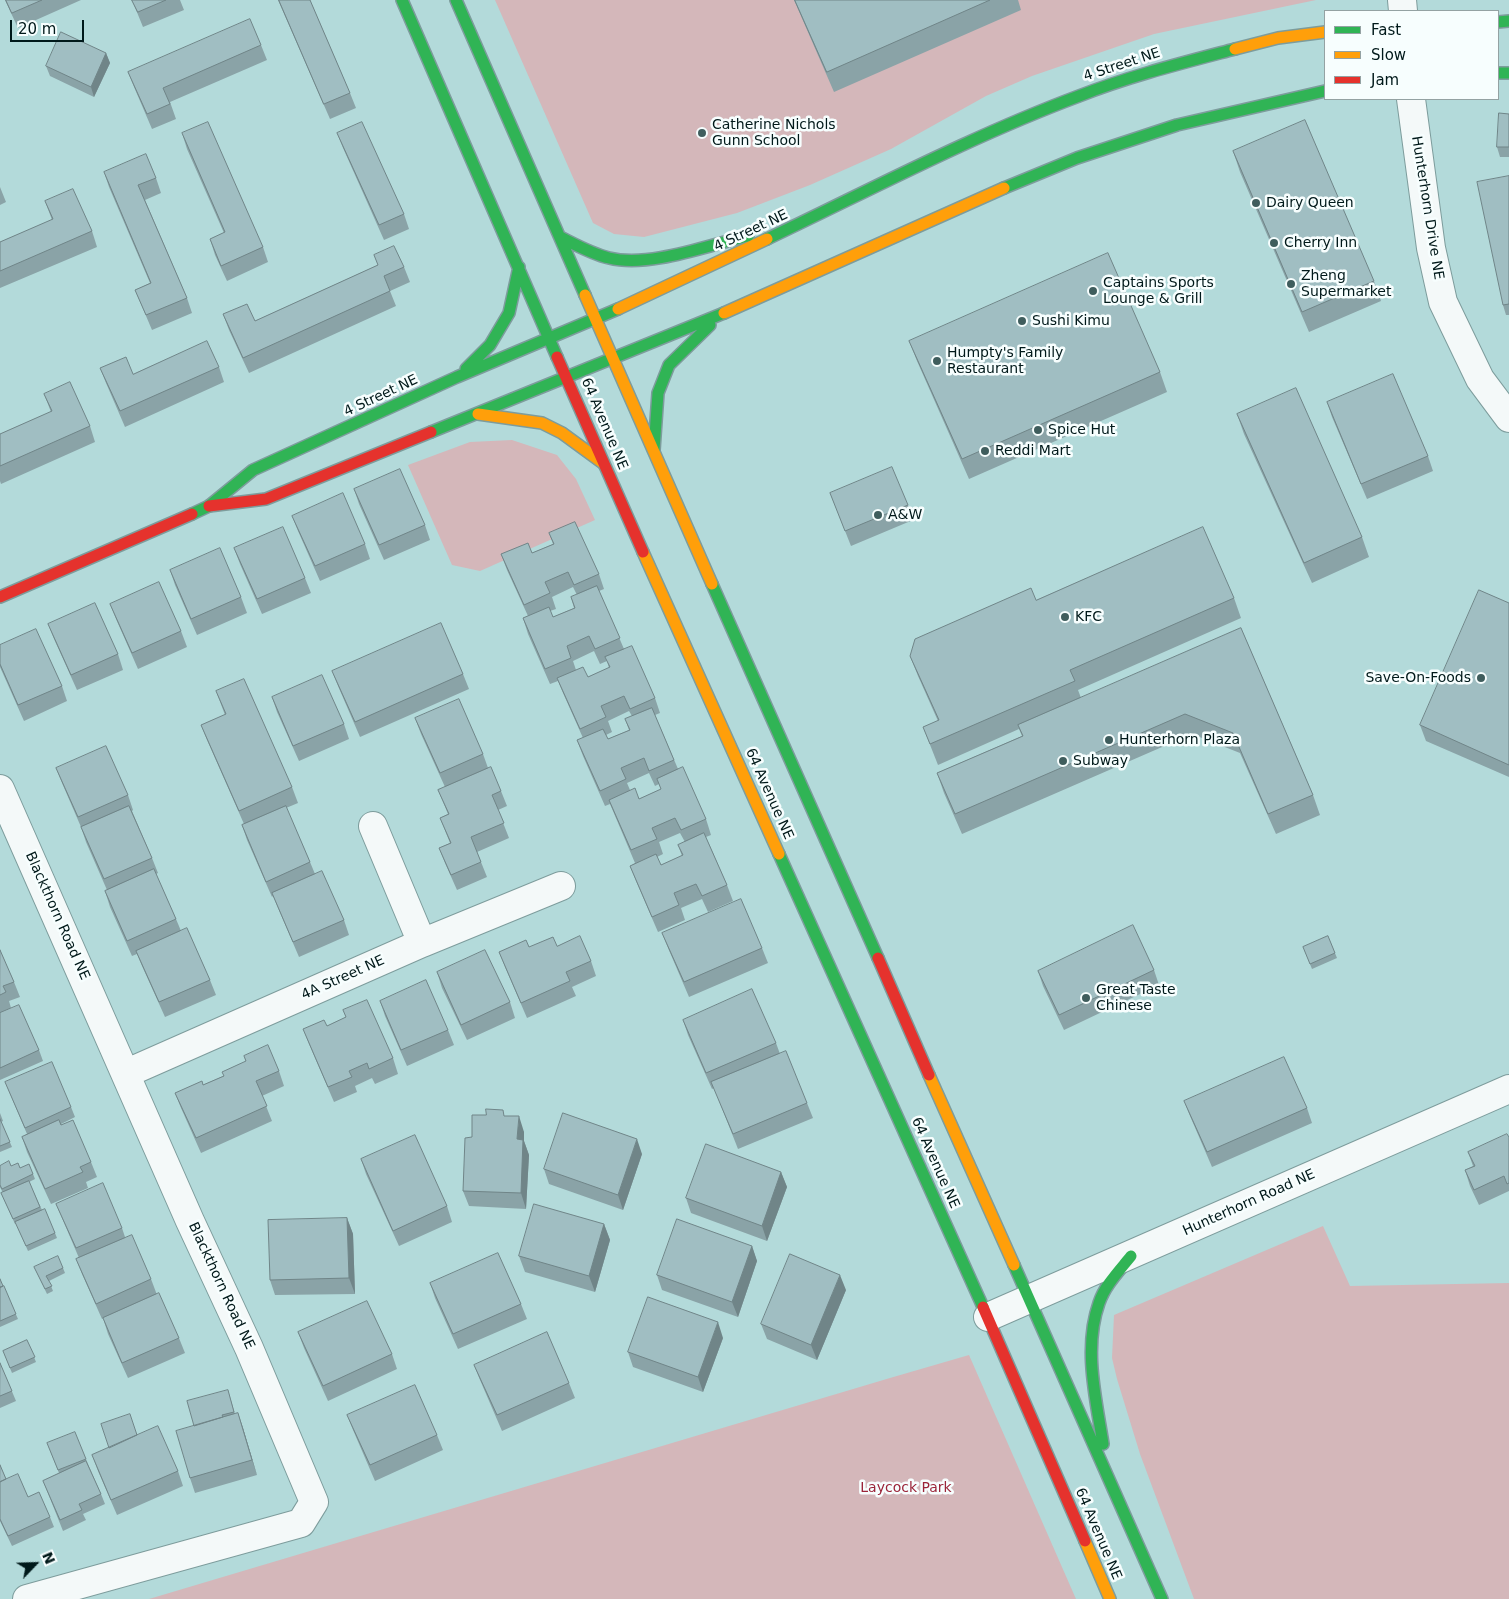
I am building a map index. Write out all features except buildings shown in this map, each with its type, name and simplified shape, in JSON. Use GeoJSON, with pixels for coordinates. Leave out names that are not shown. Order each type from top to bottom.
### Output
{"type":"FeatureCollection","features":[{"type":"Feature","properties":{"kind":"main road","name":"64 Avenue NE"},"geometry":{"type":"LineString","coordinates":[[402,0],[568,377],[603,463],[988,1317],[1110,1599]]}},
{"type":"Feature","properties":{"kind":"main road"},"geometry":{"type":"LineString","coordinates":[[456,0],[654,454],[1162,1599]]}},
{"type":"Feature","properties":{"kind":"main road","name":"4 Street NE"},"geometry":{"type":"LineString","coordinates":[[0,597],[209,506],[253,470],[457,378],[596,320],[976,140],[1078,96],[1162,68],[1278,38],[1324,32]]}},
{"type":"Feature","properties":{"kind":"main road","name":"4 Street NE"},"geometry":{"type":"LineString","coordinates":[[209,506],[266,499],[723,313],[952,210],[1077,158],[1178,125],[1324,91]]}},
{"type":"Feature","properties":{"kind":"main road"},"geometry":{"type":"LineString","coordinates":[[560,237],[599,255],[616,260],[636,261],[803,223]]}},
{"type":"Feature","properties":{"kind":"main road"},"geometry":{"type":"LineString","coordinates":[[457,378],[490,345],[510,313],[519,267]]}},
{"type":"Feature","properties":{"kind":"main road"},"geometry":{"type":"LineString","coordinates":[[654,454],[658,393],[669,365],[723,313]]}},
{"type":"Feature","properties":{"kind":"main road"},"geometry":{"type":"LineString","coordinates":[[477,414],[542,423],[562,433],[603,463]]}},
{"type":"Feature","properties":{"kind":"main road"},"geometry":{"type":"LineString","coordinates":[[1108,1478],[1094,1383],[1091,1342],[1098,1306],[1106,1287],[1131,1256]]}},
{"type":"Feature","properties":{"kind":"street","name":"Hunterhorn Drive NE"},"geometry":{"type":"LineString","coordinates":[[1411,100],[1431,248],[1443,302],[1480,379],[1509,418]]}},
{"type":"Feature","properties":{"kind":"street","name":"Blackthorn Road NE"},"geometry":{"type":"LineString","coordinates":[[0,789],[127,1074],[190,1221],[250,1348],[314,1502],[301,1523],[27,1599]]}},
{"type":"Feature","properties":{"kind":"street"},"geometry":{"type":"LineString","coordinates":[[373,826],[422,943]]}},
{"type":"Feature","properties":{"kind":"street","name":"4A Street NE"},"geometry":{"type":"LineString","coordinates":[[127,1074],[422,943],[561,886]]}},
{"type":"Feature","properties":{"kind":"street","name":"Hunterhorn Road NE"},"geometry":{"type":"LineString","coordinates":[[988,1317],[1131,1256],[1509,1088]]}},
{"type":"Feature","properties":{"kind":"green space","name":"Catherine Nichols Gunn School"},"geometry":{"type":"Polygon","coordinates":[[[495,0],[1316,0],[1154,34],[1032,76],[986,96],[891,149],[810,185],[737,213],[644,237],[614,234],[593,223],[495,0]]]}},
{"type":"Feature","properties":{"kind":"green space"},"geometry":{"type":"Polygon","coordinates":[[[512,440],[557,455],[576,479],[595,520],[480,571],[452,565],[408,465],[470,442],[512,440]]]}},
{"type":"Feature","properties":{"kind":"green space"},"geometry":{"type":"Polygon","coordinates":[[[1323,1226],[1350,1286],[1509,1283],[1509,1599],[1194,1599],[1140,1454],[1117,1379],[1112,1358],[1114,1315],[1323,1226]]]}},
{"type":"Feature","properties":{"kind":"green space","name":"Laycock Park"},"geometry":{"type":"Polygon","coordinates":[[[969,1355],[1076,1599],[149,1599],[890,1378],[969,1355]]]}},
{"type":"Feature","properties":{"kind":"traffic: fast"},"geometry":{"type":"LineString","coordinates":[[402,0],[557,357]]}},
{"type":"Feature","properties":{"kind":"traffic: fast"},"geometry":{"type":"LineString","coordinates":[[456,0],[585,295]]}},
{"type":"Feature","properties":{"kind":"traffic: fast"},"geometry":{"type":"LineString","coordinates":[[1499,22],[1509,21]]}},
{"type":"Feature","properties":{"kind":"traffic: fast"},"geometry":{"type":"LineString","coordinates":[[767,239],[921,164],[1039,112],[1117,82],[1235,49]]}},
{"type":"Feature","properties":{"kind":"traffic: fast"},"geometry":{"type":"LineString","coordinates":[[1499,73],[1509,73]]}},
{"type":"Feature","properties":{"kind":"traffic: fast"},"geometry":{"type":"LineString","coordinates":[[1004,188],[1077,158],[1177,125],[1324,91]]}},
{"type":"Feature","properties":{"kind":"traffic: fast"},"geometry":{"type":"LineString","coordinates":[[560,237],[584,249],[609,258],[642,260],[697,250],[748,236]]}},
{"type":"Feature","properties":{"kind":"traffic: fast"},"geometry":{"type":"LineString","coordinates":[[466,369],[490,345],[509,313],[519,267]]}},
{"type":"Feature","properties":{"kind":"traffic: fast"},"geometry":{"type":"LineString","coordinates":[[192,514],[209,506],[253,470],[457,377],[618,309]]}},
{"type":"Feature","properties":{"kind":"traffic: fast"},"geometry":{"type":"LineString","coordinates":[[431,432],[724,313]]}},
{"type":"Feature","properties":{"kind":"traffic: fast"},"geometry":{"type":"LineString","coordinates":[[654,450],[658,393],[669,365],[710,325]]}},
{"type":"Feature","properties":{"kind":"traffic: fast"},"geometry":{"type":"LineString","coordinates":[[712,584],[878,958]]}},
{"type":"Feature","properties":{"kind":"traffic: fast"},"geometry":{"type":"LineString","coordinates":[[779,854],[983,1307]]}},
{"type":"Feature","properties":{"kind":"traffic: fast"},"geometry":{"type":"LineString","coordinates":[[1103,1444],[1092,1374],[1091,1356],[1094,1320],[1105,1290],[1131,1256]]}},
{"type":"Feature","properties":{"kind":"traffic: fast"},"geometry":{"type":"LineString","coordinates":[[1014,1265],[1162,1599]]}},
{"type":"Feature","properties":{"kind":"traffic: slow"},"geometry":{"type":"LineString","coordinates":[[1235,49],[1278,38],[1324,32]]}},
{"type":"Feature","properties":{"kind":"traffic: slow"},"geometry":{"type":"LineString","coordinates":[[724,313],[1004,188]]}},
{"type":"Feature","properties":{"kind":"traffic: slow"},"geometry":{"type":"LineString","coordinates":[[618,309],[767,239]]}},
{"type":"Feature","properties":{"kind":"traffic: slow"},"geometry":{"type":"LineString","coordinates":[[585,295],[712,584]]}},
{"type":"Feature","properties":{"kind":"traffic: slow"},"geometry":{"type":"LineString","coordinates":[[478,414],[542,423],[562,433],[603,463]]}},
{"type":"Feature","properties":{"kind":"traffic: slow"},"geometry":{"type":"LineString","coordinates":[[643,552],[779,854]]}},
{"type":"Feature","properties":{"kind":"traffic: slow"},"geometry":{"type":"LineString","coordinates":[[929,1075],[1014,1265]]}},
{"type":"Feature","properties":{"kind":"traffic: slow"},"geometry":{"type":"LineString","coordinates":[[1085,1541],[1110,1599]]}},
{"type":"Feature","properties":{"kind":"traffic: jam"},"geometry":{"type":"LineString","coordinates":[[557,357],[643,552]]}},
{"type":"Feature","properties":{"kind":"traffic: jam"},"geometry":{"type":"LineString","coordinates":[[209,506],[266,499],[431,432]]}},
{"type":"Feature","properties":{"kind":"traffic: jam"},"geometry":{"type":"LineString","coordinates":[[0,597],[192,514]]}},
{"type":"Feature","properties":{"kind":"traffic: jam"},"geometry":{"type":"LineString","coordinates":[[878,958],[929,1075]]}},
{"type":"Feature","properties":{"kind":"traffic: jam"},"geometry":{"type":"LineString","coordinates":[[983,1307],[1085,1541]]}},
{"type":"Feature","properties":{"kind":"place","name":"Catherine Nichols Gunn School"},"geometry":{"type":"Point","coordinates":[702,133]}},
{"type":"Feature","properties":{"kind":"place","name":"Dairy Queen"},"geometry":{"type":"Point","coordinates":[1256,203]}},
{"type":"Feature","properties":{"kind":"place","name":"Cherry Inn"},"geometry":{"type":"Point","coordinates":[1274,243]}},
{"type":"Feature","properties":{"kind":"place","name":"Zheng Supermarket"},"geometry":{"type":"Point","coordinates":[1291,284]}},
{"type":"Feature","properties":{"kind":"place","name":"Captains Sports Lounge & Grill"},"geometry":{"type":"Point","coordinates":[1093,291]}},
{"type":"Feature","properties":{"kind":"place","name":"Sushi Kimu"},"geometry":{"type":"Point","coordinates":[1022,321]}},
{"type":"Feature","properties":{"kind":"place","name":"Humpty's Family Restaurant"},"geometry":{"type":"Point","coordinates":[937,361]}},
{"type":"Feature","properties":{"kind":"place","name":"Spice Hut"},"geometry":{"type":"Point","coordinates":[1038,430]}},
{"type":"Feature","properties":{"kind":"place","name":"Reddi Mart"},"geometry":{"type":"Point","coordinates":[985,451]}},
{"type":"Feature","properties":{"kind":"place","name":"A&W"},"geometry":{"type":"Point","coordinates":[878,515]}},
{"type":"Feature","properties":{"kind":"place","name":"KFC"},"geometry":{"type":"Point","coordinates":[1065,617]}},
{"type":"Feature","properties":{"kind":"place","name":"Save-On-Foods"},"geometry":{"type":"Point","coordinates":[1481,678]}},
{"type":"Feature","properties":{"kind":"place","name":"Hunterhorn Plaza"},"geometry":{"type":"Point","coordinates":[1109,740]}},
{"type":"Feature","properties":{"kind":"place","name":"Subway"},"geometry":{"type":"Point","coordinates":[1063,761]}},
{"type":"Feature","properties":{"kind":"place","name":"Great Taste Chinese"},"geometry":{"type":"Point","coordinates":[1086,998]}}]}
